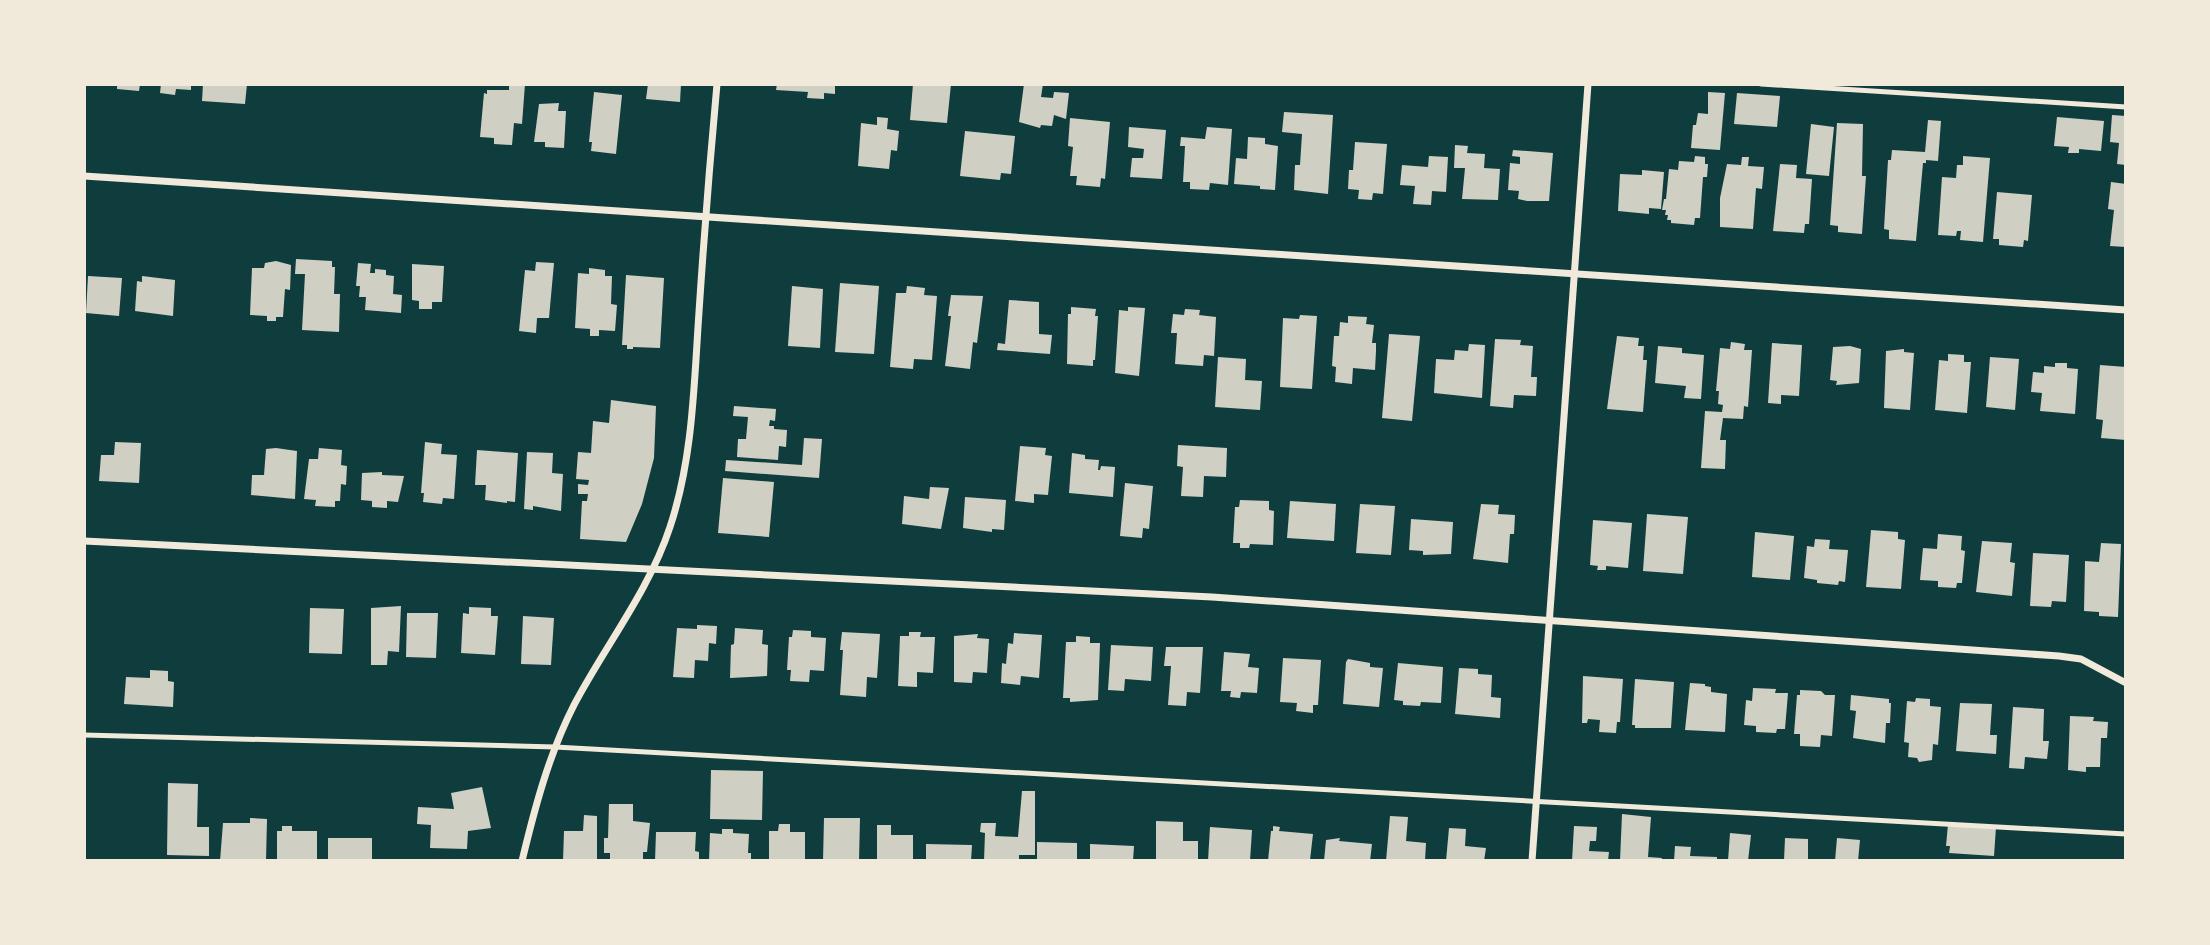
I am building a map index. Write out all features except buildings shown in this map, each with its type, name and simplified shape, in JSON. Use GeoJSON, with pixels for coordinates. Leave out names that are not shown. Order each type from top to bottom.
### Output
{"type":"FeatureCollection","features":[{"type":"Feature","properties":{"kind":"street"},"geometry":{"type":"LineString","coordinates":[[522,861],[537,799],[555,747],[574,705],[652,570],[670,528],[683,480],[692,412],[717,84]]}},
{"type":"Feature","properties":{"kind":"street"},"geometry":{"type":"LineString","coordinates":[[1532,861],[1588,84]]}},
{"type":"Feature","properties":{"kind":"street"},"geometry":{"type":"LineString","coordinates":[[84,176],[2126,310]]}},
{"type":"Feature","properties":{"kind":"street"},"geometry":{"type":"LineString","coordinates":[[84,541],[1212,597],[1549,620],[2059,656],[2081,659],[2126,683]]}},
{"type":"Feature","properties":{"kind":"lane"},"geometry":{"type":"LineString","coordinates":[[1761,84],[2126,107]]}},
{"type":"Feature","properties":{"kind":"lane"},"geometry":{"type":"LineString","coordinates":[[84,735],[555,747],[2126,834]]}}]}
